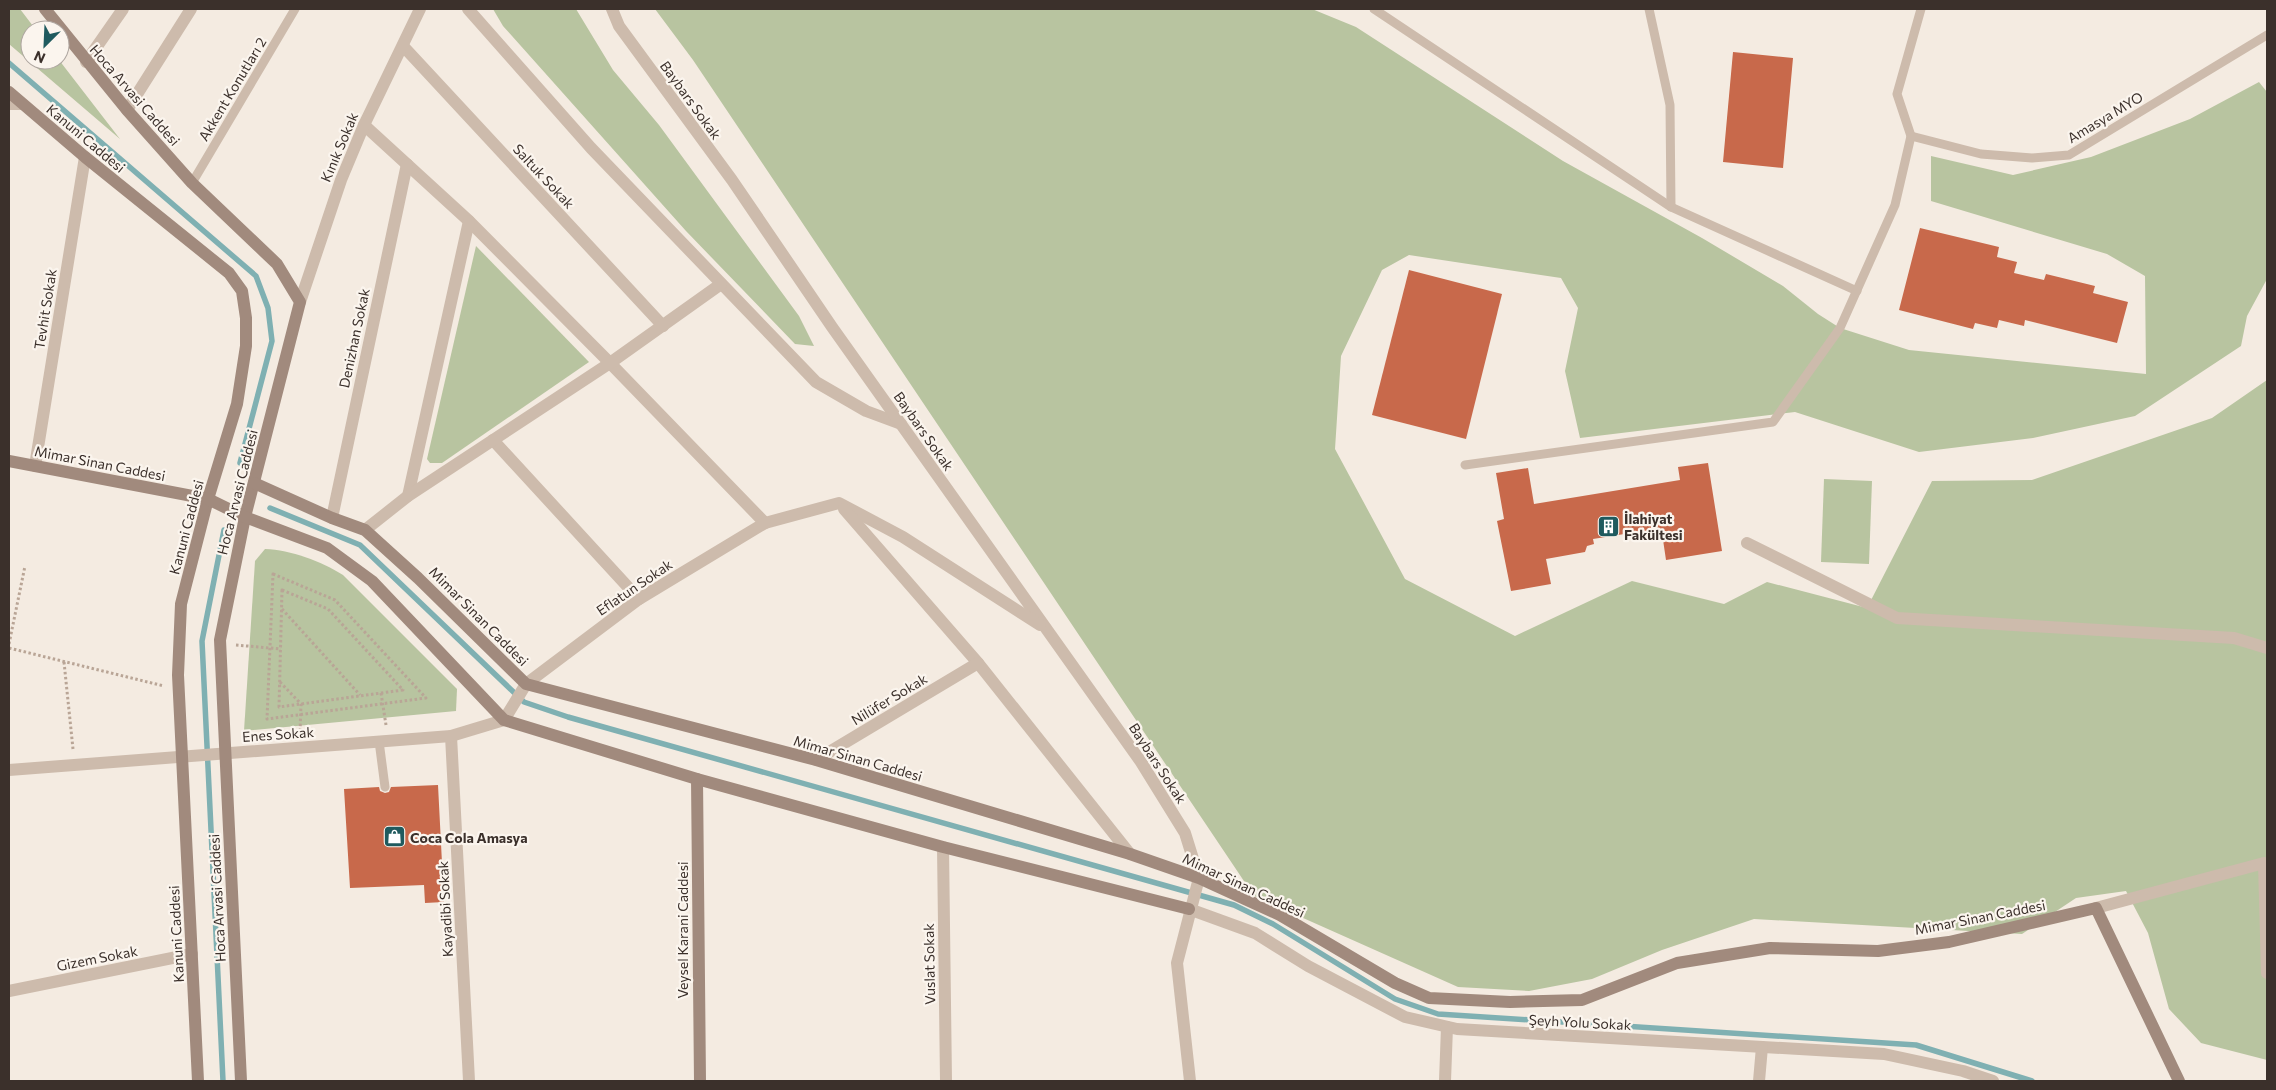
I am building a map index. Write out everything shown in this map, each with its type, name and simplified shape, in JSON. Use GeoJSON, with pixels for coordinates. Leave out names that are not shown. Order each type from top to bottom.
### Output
{"type":"FeatureCollection","features":[{"type":"Feature","properties":{"kind":"street","name":"Hoca Arvasi Caddesi"},"geometry":{"type":"LineString","coordinates":[[45,9],[126,110],[192,183],[277,264],[300,302],[245,517],[226,600],[220,644],[242,1081]]}},
{"type":"Feature","properties":{"kind":"street"},"geometry":{"type":"LineString","coordinates":[[86,62],[123,9]]}},
{"type":"Feature","properties":{"kind":"street"},"geometry":{"type":"LineString","coordinates":[[126,110],[191,9]]}},
{"type":"Feature","properties":{"kind":"street","name":"Kınık Sokak"},"geometry":{"type":"LineString","coordinates":[[300,302],[341,180],[364,124],[420,9]]}},
{"type":"Feature","properties":{"kind":"street"},"geometry":{"type":"LineString","coordinates":[[468,9],[591,148],[816,382],[866,411],[901,424]]}},
{"type":"Feature","properties":{"kind":"street","name":"Baybars Sokak"},"geometry":{"type":"LineString","coordinates":[[612,9],[619,26],[732,180],[901,424],[1142,762],[1185,833],[1199,878]]}},
{"type":"Feature","properties":{"kind":"street","name":"Saltuk Sokak"},"geometry":{"type":"LineString","coordinates":[[403,46],[663,326]]}},
{"type":"Feature","properties":{"kind":"street","name":"Kanuni Caddesi"},"geometry":{"type":"LineString","coordinates":[[9,92],[85,157],[229,273],[242,291],[246,318],[246,346],[237,404],[208,500],[181,604],[179,690],[198,1081]]}},
{"type":"Feature","properties":{"kind":"street"},"geometry":{"type":"LineString","coordinates":[[9,104],[22,104]]}},
{"type":"Feature","properties":{"kind":"street"},"geometry":{"type":"LineString","coordinates":[[364,124],[469,221],[765,523]]}},
{"type":"Feature","properties":{"kind":"street","name":"Tevhit Sokak"},"geometry":{"type":"LineString","coordinates":[[35,466],[85,157]]}},
{"type":"Feature","properties":{"kind":"street","name":"Denizhan Sokak"},"geometry":{"type":"LineString","coordinates":[[332,518],[407,164]]}},
{"type":"Feature","properties":{"kind":"street"},"geometry":{"type":"LineString","coordinates":[[408,496],[469,221]]}},
{"type":"Feature","properties":{"kind":"street"},"geometry":{"type":"LineString","coordinates":[[365,530],[408,496],[610,363],[721,284]]}},
{"type":"Feature","properties":{"kind":"street"},"geometry":{"type":"LineString","coordinates":[[493,440],[639,598]]}},
{"type":"Feature","properties":{"kind":"street","name":"Mimar Sinan Caddesi"},"geometry":{"type":"LineString","coordinates":[[9,461],[208,500],[245,517],[327,548],[372,581],[504,720],[697,779],[943,847],[1189,909]]}},
{"type":"Feature","properties":{"kind":"street","name":"Mimar Sinan Caddesi"},"geometry":{"type":"LineString","coordinates":[[254,483],[332,518],[365,530],[418,578],[526,684],[816,760],[1130,854],[1199,878],[1280,915],[1395,983],[1429,998],[1510,1002],[1582,1000],[1678,963],[1770,948],[1878,951],[1949,942],[2096,908]]}},
{"type":"Feature","properties":{"kind":"street"},"geometry":{"type":"LineString","coordinates":[[839,503],[903,537],[1047,629]]}},
{"type":"Feature","properties":{"kind":"street"},"geometry":{"type":"LineString","coordinates":[[839,503],[978,663],[1130,854]]}},
{"type":"Feature","properties":{"kind":"street","name":"Eflatun Sokak"},"geometry":{"type":"LineString","coordinates":[[526,684],[639,598],[765,523],[839,503]]}},
{"type":"Feature","properties":{"kind":"street"},"geometry":{"type":"LineString","coordinates":[[1747,543],[1897,618],[2234,638],[2267,648]]}},
{"type":"Feature","properties":{"kind":"street","name":"Nilüfer Sokak"},"geometry":{"type":"LineString","coordinates":[[816,760],[978,663]]}},
{"type":"Feature","properties":{"kind":"street"},"geometry":{"type":"LineString","coordinates":[[504,720],[526,684]]}},
{"type":"Feature","properties":{"kind":"street","name":"Enes Sokak"},"geometry":{"type":"LineString","coordinates":[[9,770],[451,736],[504,720]]}},
{"type":"Feature","properties":{"kind":"street","name":"Kayadibi Sokak"},"geometry":{"type":"LineString","coordinates":[[451,736],[469,1081]]}},
{"type":"Feature","properties":{"kind":"street","name":"Veysel Karani Caddesi"},"geometry":{"type":"LineString","coordinates":[[697,779],[700,1081]]}},
{"type":"Feature","properties":{"kind":"street","name":"Vuslat Sokak"},"geometry":{"type":"LineString","coordinates":[[943,847],[946,1081]]}},
{"type":"Feature","properties":{"kind":"street"},"geometry":{"type":"LineString","coordinates":[[2179,1081],[2096,908],[2264,863],[2267,973]]}},
{"type":"Feature","properties":{"kind":"street"},"geometry":{"type":"LineString","coordinates":[[1190,1081],[1177,963],[1189,909],[1199,878]]}},
{"type":"Feature","properties":{"kind":"street","name":"Şeyh Yolu Sokak"},"geometry":{"type":"LineString","coordinates":[[1189,909],[1255,933],[1308,966],[1405,1017],[1456,1029],[1884,1054],[1963,1071],[1993,1081]]}},
{"type":"Feature","properties":{"kind":"street","name":"Gizem Sokak"},"geometry":{"type":"LineString","coordinates":[[9,991],[192,954]]}},
{"type":"Feature","properties":{"kind":"street"},"geometry":{"type":"LineString","coordinates":[[1445,1081],[1447,1027]]}},
{"type":"Feature","properties":{"kind":"street"},"geometry":{"type":"LineString","coordinates":[[1759,1081],[1762,1048]]}},
{"type":"Feature","properties":{"kind":"lane","name":"Akkent Konutları 2"},"geometry":{"type":"LineString","coordinates":[[192,183],[295,9]]}},
{"type":"Feature","properties":{"kind":"lane"},"geometry":{"type":"LineString","coordinates":[[1374,9],[1671,207],[1857,291]]}},
{"type":"Feature","properties":{"kind":"lane"},"geometry":{"type":"LineString","coordinates":[[1649,9],[1670,105],[1671,207]]}},
{"type":"Feature","properties":{"kind":"lane"},"geometry":{"type":"LineString","coordinates":[[1465,464],[1773,422],[1840,328],[1895,205],[1911,136],[1897,94],[1921,9]]}},
{"type":"Feature","properties":{"kind":"lane","name":"Amasya MYO"},"geometry":{"type":"LineString","coordinates":[[1911,136],[1981,154],[2032,158],[2069,155],[2267,35]]}},
{"type":"Feature","properties":{"kind":"lane"},"geometry":{"type":"LineString","coordinates":[[384,741],[385,787]]}},
{"type":"Feature","properties":{"kind":"path"},"geometry":{"type":"LineString","coordinates":[[9,644],[25,566]]}},
{"type":"Feature","properties":{"kind":"path"},"geometry":{"type":"LineString","coordinates":[[274,574],[335,600],[426,698],[383,704],[267,719],[274,574]]}},
{"type":"Feature","properties":{"kind":"path"},"geometry":{"type":"LineString","coordinates":[[282,590],[328,609],[403,690],[279,707],[280,649],[282,590]]}},
{"type":"Feature","properties":{"kind":"path"},"geometry":{"type":"LineString","coordinates":[[282,609],[360,696]]}},
{"type":"Feature","properties":{"kind":"path"},"geometry":{"type":"LineString","coordinates":[[220,644],[280,649]]}},
{"type":"Feature","properties":{"kind":"path"},"geometry":{"type":"LineString","coordinates":[[9,648],[179,690]]}},
{"type":"Feature","properties":{"kind":"path"},"geometry":{"type":"LineString","coordinates":[[64,662],[74,765]]}},
{"type":"Feature","properties":{"kind":"path"},"geometry":{"type":"LineString","coordinates":[[280,682],[301,704],[299,748]]}},
{"type":"Feature","properties":{"kind":"path"},"geometry":{"type":"LineString","coordinates":[[381,693],[384,741]]}},
{"type":"Feature","properties":{"kind":"green space"},"geometry":{"type":"Polygon","coordinates":[[[9,9],[20,9],[28,20],[20,20],[20,53],[9,44],[9,9]]]}},
{"type":"Feature","properties":{"kind":"green space"},"geometry":{"type":"Polygon","coordinates":[[[493,9],[576,9],[613,70],[659,125],[799,316],[814,346],[795,344],[686,231],[503,26],[493,9]]]}},
{"type":"Feature","properties":{"kind":"green space"},"geometry":{"type":"Polygon","coordinates":[[[655,9],[1312,9],[1356,27],[1563,161],[1702,238],[1783,286],[1818,314],[1840,328],[1909,350],[2146,374],[2145,276],[2107,254],[1931,201],[1931,156],[2013,175],[2091,157],[2190,119],[2259,82],[2267,92],[2267,279],[2247,316],[2241,346],[2135,416],[2033,438],[1919,452],[1795,412],[1580,438],[1565,371],[1578,308],[1561,278],[1409,255],[1382,270],[1341,356],[1335,449],[1405,579],[1515,636],[1632,581],[1724,604],[1767,582],[1867,608],[1932,481],[2032,480],[2212,418],[2267,380],[2267,1060],[2201,1043],[2169,1009],[2148,933],[2126,891],[2076,898],[2022,934],[1754,919],[1662,950],[1592,979],[1529,991],[1458,987],[1254,896],[693,60],[655,9]]]}},
{"type":"Feature","properties":{"kind":"green space"},"geometry":{"type":"Polygon","coordinates":[[[39,70],[67,70],[120,139],[39,70]]]}},
{"type":"Feature","properties":{"kind":"green space"},"geometry":{"type":"Polygon","coordinates":[[[476,246],[589,362],[442,463],[430,463],[427,459],[476,246]]]}},
{"type":"Feature","properties":{"kind":"green space"},"geometry":{"type":"Polygon","coordinates":[[[1824,479],[1872,481],[1869,564],[1821,562],[1824,479]]]}},
{"type":"Feature","properties":{"kind":"green space"},"geometry":{"type":"Polygon","coordinates":[[[265,549],[306,557],[343,575],[457,689],[456,711],[244,731],[255,561],[265,549]]]}},
{"type":"Feature","properties":{"kind":"building"},"geometry":{"type":"Polygon","coordinates":[[[1733,52],[1793,58],[1783,168],[1723,162],[1733,52]]]}},
{"type":"Feature","properties":{"kind":"building"},"geometry":{"type":"Polygon","coordinates":[[[1920,228],[1999,247],[1997,257],[2017,262],[2014,273],[2044,280],[2046,274],[2095,286],[2093,293],[2128,302],[2117,343],[2025,320],[2024,326],[1999,320],[1997,328],[1975,323],[1973,329],[1899,310],[1920,228]]]}},
{"type":"Feature","properties":{"kind":"building"},"geometry":{"type":"Polygon","coordinates":[[[1409,270],[1502,294],[1466,439],[1372,415],[1409,270]]]}},
{"type":"Feature","properties":{"kind":"building","name":"İlahiyat Fakültesi"},"geometry":{"type":"Polygon","coordinates":[[[1708,463],[1722,551],[1666,560],[1662,533],[1638,537],[1637,532],[1593,539],[1594,544],[1587,546],[1585,552],[1546,559],[1551,584],[1511,591],[1497,521],[1504,519],[1496,473],[1528,468],[1534,504],[1680,480],[1678,467],[1708,463]]]}},
{"type":"Feature","properties":{"kind":"building","name":"Coca Cola Amasya"},"geometry":{"type":"Polygon","coordinates":[[[438,785],[444,902],[425,903],[424,885],[350,888],[344,789],[379,787],[380,791],[385,793],[389,792],[391,787],[438,785]]]}},
{"type":"Feature","properties":{"kind":"waterway"},"geometry":{"type":"LineString","coordinates":[[9,63],[256,276],[268,308],[272,341],[240,463]]}},
{"type":"Feature","properties":{"kind":"waterway"},"geometry":{"type":"LineString","coordinates":[[270,508],[360,545],[524,702],[568,717],[1234,905],[1273,924],[1395,999],[1438,1014],[1916,1045],[2032,1081]]}},
{"type":"Feature","properties":{"kind":"waterway"},"geometry":{"type":"LineString","coordinates":[[223,1081],[202,641],[224,530]]}},
{"type":"Feature","properties":{"kind":"place","name":"İlahiyat Fakültesi"},"geometry":{"type":"Point","coordinates":[1608,526]}},
{"type":"Feature","properties":{"kind":"place","name":"Coca Cola Amasya"},"geometry":{"type":"Point","coordinates":[394,837]}}]}
